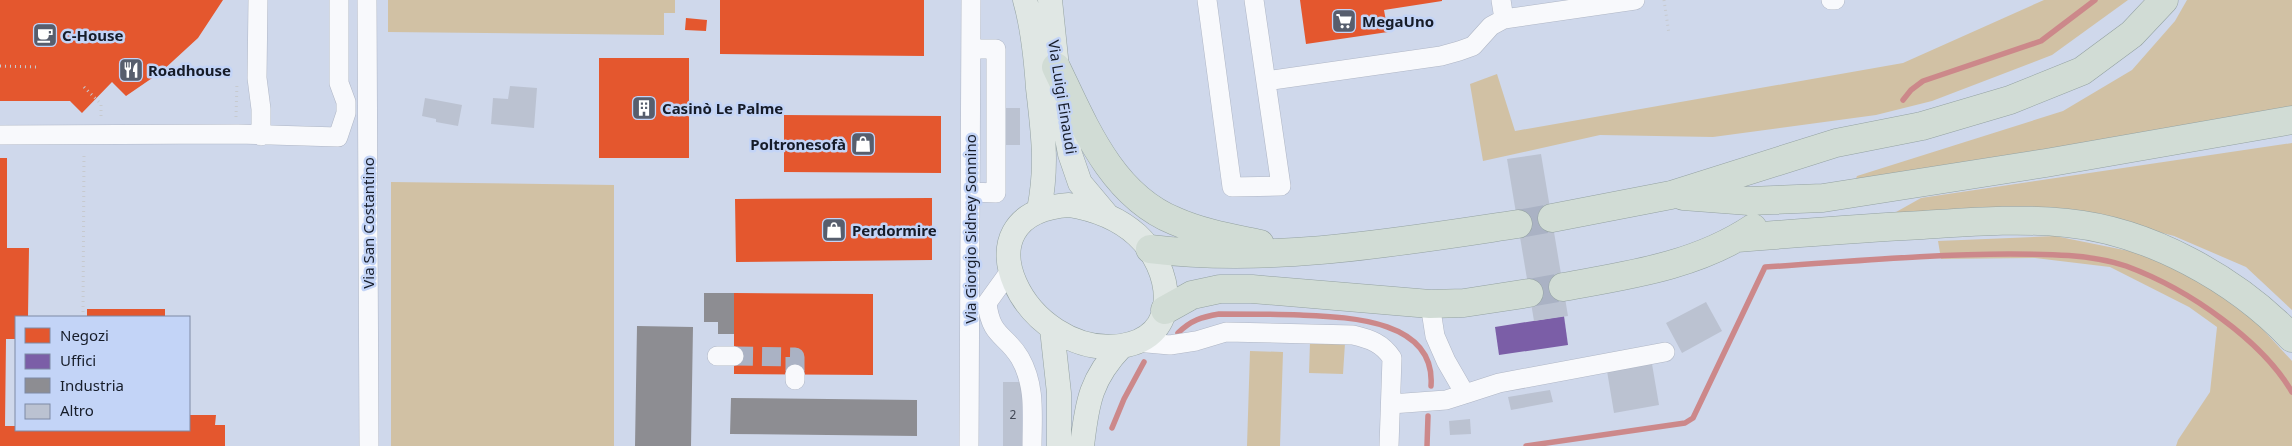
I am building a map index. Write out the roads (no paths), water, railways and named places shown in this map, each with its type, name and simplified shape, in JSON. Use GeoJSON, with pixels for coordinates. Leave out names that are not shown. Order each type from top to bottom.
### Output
{"type":"FeatureCollection","features":[{"type":"Feature","properties":{"kind":"highway"},"geometry":{"type":"LineString","coordinates":[[1552,218],[1671,195],[1836,143],[1922,126],[2010,100],[2082,71],[2132,34],[2164,0]]}},
{"type":"Feature","properties":{"kind":"highway"},"geometry":{"type":"LineString","coordinates":[[1056,67],[1103,159],[1124,186],[1145,204],[1174,221],[1208,232],[1291,251]]}},
{"type":"Feature","properties":{"kind":"highway"},"geometry":{"type":"LineString","coordinates":[[1671,195],[1749,201],[1823,198],[2056,162],[2292,120]]}},
{"type":"Feature","properties":{"kind":"highway"},"geometry":{"type":"LineString","coordinates":[[1563,287],[1670,266],[1737,238],[1777,215],[1823,198]]}},
{"type":"Feature","properties":{"kind":"highway"},"geometry":{"type":"LineString","coordinates":[[1737,238],[1829,230],[1999,220],[2068,223],[2135,239],[2198,265],[2252,301],[2292,338]]}},
{"type":"Feature","properties":{"kind":"highway"},"geometry":{"type":"LineString","coordinates":[[1150,249],[1218,255],[1291,251],[1394,243],[1518,224]]}},
{"type":"Feature","properties":{"kind":"highway"},"geometry":{"type":"LineString","coordinates":[[1165,310],[1192,295],[1220,289],[1252,289],[1430,304],[1464,303],[1529,293]]}},
{"type":"Feature","properties":{"kind":"main road","name":"Via Luigi Einaudi"},"geometry":{"type":"LineString","coordinates":[[1050,0],[1056,67],[1070,154],[1080,183],[1106,214]]}},
{"type":"Feature","properties":{"kind":"main road","name":"Via Luigi Einaudi"},"geometry":{"type":"LineString","coordinates":[[1024,3],[1036,66],[1046,161],[1039,210]]}},
{"type":"Feature","properties":{"kind":"main road","name":"Via Luigi Einaudi"},"geometry":{"type":"LineString","coordinates":[[1129,344],[1106,347],[1087,344],[1069,338],[1052,329],[1025,303],[1015,287],[1008,258],[1010,243],[1016,229],[1026,218],[1039,210],[1069,205],[1106,214],[1123,223],[1150,249],[1160,266],[1167,295],[1165,310]]}},
{"type":"Feature","properties":{"kind":"main road"},"geometry":{"type":"LineString","coordinates":[[1082,446],[1085,417],[1093,389],[1106,364],[1129,344],[1149,334],[1165,310]]}},
{"type":"Feature","properties":{"kind":"main road"},"geometry":{"type":"LineString","coordinates":[[1052,329],[1058,383],[1059,446]]}},
{"type":"Feature","properties":{"kind":"street"},"geometry":{"type":"LineString","coordinates":[[258,0],[257,78],[261,109],[261,136]]}},
{"type":"Feature","properties":{"kind":"street"},"geometry":{"type":"LineString","coordinates":[[0,135],[238,134],[338,137],[346,113],[346,102],[339,83],[339,0]]}},
{"type":"Feature","properties":{"kind":"street","name":"Via San Costantino"},"geometry":{"type":"LineString","coordinates":[[367,0],[368,446]]}},
{"type":"Feature","properties":{"kind":"street"},"geometry":{"type":"LineString","coordinates":[[1207,0],[1232,187],[1281,186],[1254,0]]}},
{"type":"Feature","properties":{"kind":"street"},"geometry":{"type":"LineString","coordinates":[[1501,0],[1504,19]]}},
{"type":"Feature","properties":{"kind":"street"},"geometry":{"type":"LineString","coordinates":[[1266,80],[1441,56],[1472,46],[1491,26],[1504,19],[1635,0]]}},
{"type":"Feature","properties":{"kind":"street","name":"Via Giorgio Sidney Sonnino"},"geometry":{"type":"LineString","coordinates":[[969,446],[972,4]]}},
{"type":"Feature","properties":{"kind":"street"},"geometry":{"type":"LineString","coordinates":[[970,192],[996,193],[996,49],[971,49]]}},
{"type":"Feature","properties":{"kind":"street"},"geometry":{"type":"LineString","coordinates":[[1010,271],[987,303],[989,321],[1019,356],[1027,372],[1032,389],[1032,446]]}},
{"type":"Feature","properties":{"kind":"street"},"geometry":{"type":"LineString","coordinates":[[1430,304],[1435,336],[1446,361],[1465,394]]}},
{"type":"Feature","properties":{"kind":"street"},"geometry":{"type":"LineString","coordinates":[[1129,344],[1170,345],[1196,341],[1226,332],[1353,335],[1371,340],[1384,347],[1392,358],[1389,446]]}},
{"type":"Feature","properties":{"kind":"street"},"geometry":{"type":"LineString","coordinates":[[1391,404],[1446,400],[1500,383],[1666,352]]}},
{"type":"Feature","properties":{"kind":"street"},"geometry":{"type":"LineString","coordinates":[[1044,446],[1059,416]]}},
{"type":"Feature","properties":{"kind":"waterway"},"geometry":{"type":"LineString","coordinates":[[1903,100],[1911,90],[1923,81],[2041,41],[2095,0]]}},
{"type":"Feature","properties":{"kind":"waterway"},"geometry":{"type":"LineString","coordinates":[[1526,446],[1685,423],[1693,418],[1765,267],[1979,254],[2054,255],[2112,262],[2139,271],[2164,283],[2211,311],[2261,352],[2278,371],[2292,392]]}},
{"type":"Feature","properties":{"kind":"waterway"},"geometry":{"type":"LineString","coordinates":[[1178,333],[1187,325],[1197,320],[1219,314],[1280,314],[1363,321],[1385,326],[1404,335],[1419,347],[1429,364],[1431,386]]}},
{"type":"Feature","properties":{"kind":"waterway"},"geometry":{"type":"LineString","coordinates":[[1112,428],[1124,399],[1144,362]]}},
{"type":"Feature","properties":{"kind":"waterway"},"geometry":{"type":"LineString","coordinates":[[1427,446],[1428,416]]}},
{"type":"Feature","properties":{"kind":"tunnel"},"geometry":{"type":"LineString","coordinates":[[1518,224],[1552,218]]}},
{"type":"Feature","properties":{"kind":"tunnel"},"geometry":{"type":"LineString","coordinates":[[1529,293],[1563,287]]}},
{"type":"Feature","properties":{"kind":"tunnel"},"geometry":{"type":"LineString","coordinates":[[734,356],[795,357],[795,374]]}},
{"type":"Feature","properties":{"kind":"place","name":"MegaUno"},"geometry":{"type":"Point","coordinates":[1344,21]}},
{"type":"Feature","properties":{"kind":"place","name":"C-House"},"geometry":{"type":"Point","coordinates":[45,35]}},
{"type":"Feature","properties":{"kind":"place","name":"Roadhouse"},"geometry":{"type":"Point","coordinates":[131,70]}},
{"type":"Feature","properties":{"kind":"place","name":"Casinò Le Palme"},"geometry":{"type":"Point","coordinates":[644,108]}},
{"type":"Feature","properties":{"kind":"place","name":"Poltronesofà"},"geometry":{"type":"Point","coordinates":[863,144]}},
{"type":"Feature","properties":{"kind":"place","name":"Perdormire"},"geometry":{"type":"Point","coordinates":[834,230]}}]}
